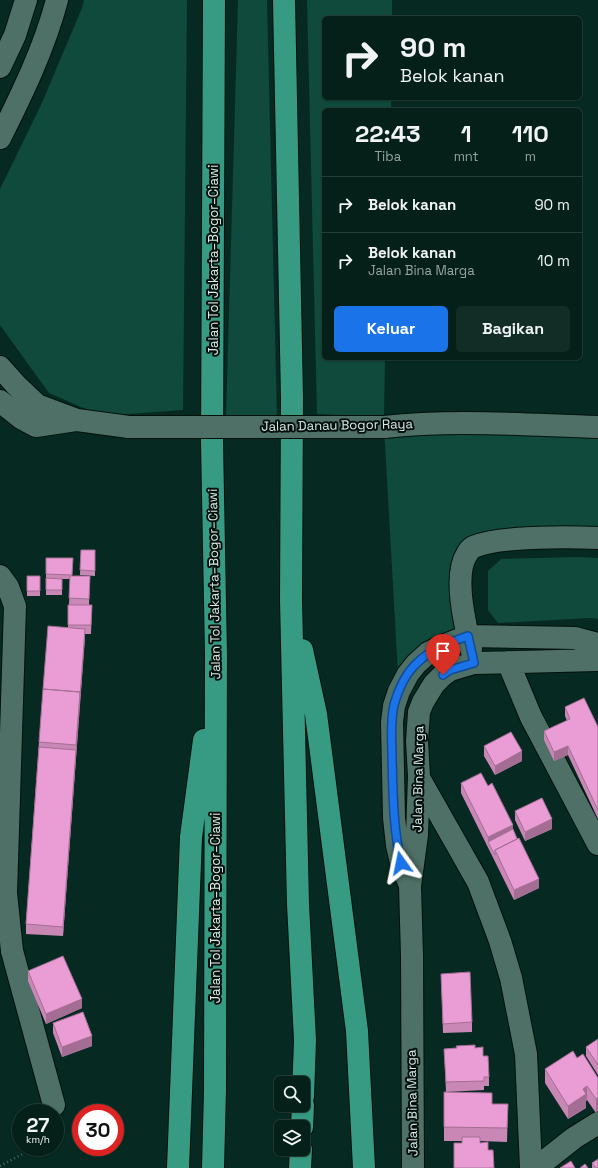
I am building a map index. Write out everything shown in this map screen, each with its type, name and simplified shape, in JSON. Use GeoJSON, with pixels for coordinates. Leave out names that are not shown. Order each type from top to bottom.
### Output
{"type":"FeatureCollection","features":[{"type":"Feature","properties":{"kind":"highway","name":"Jalan Tol Jakarta–Bogor–Ciawi"},"geometry":{"type":"LineString","coordinates":[[213,1168],[215,1090],[216,654],[212,442],[214,0]]}},
{"type":"Feature","properties":{"kind":"highway"},"geometry":{"type":"LineString","coordinates":[[284,0],[292,398],[291,600],[298,904],[305,1040],[304,1076]]}},
{"type":"Feature","properties":{"kind":"highway"},"geometry":{"type":"LineString","coordinates":[[291,600],[316,714],[356,1023],[364,1168]]}},
{"type":"Feature","properties":{"kind":"highway"},"geometry":{"type":"LineString","coordinates":[[178,1168],[191,837],[216,654]]}},
{"type":"Feature","properties":{"kind":"highway"},"geometry":{"type":"LineString","coordinates":[[300,1168],[301,1156]]}},
{"type":"Feature","properties":{"kind":"street"},"geometry":{"type":"LineString","coordinates":[[0,67],[15,35],[26,0]]}},
{"type":"Feature","properties":{"kind":"street"},"geometry":{"type":"LineString","coordinates":[[0,138],[28,82],[53,17],[57,0]]}},
{"type":"Feature","properties":{"kind":"street","name":"Jalan Danau Bogor Raya"},"geometry":{"type":"LineString","coordinates":[[0,366],[16,385],[37,405],[77,420],[129,427],[384,427],[409,424],[458,423],[598,427]]}},
{"type":"Feature","properties":{"kind":"street","name":"Jalan Danau Bogor Raya"},"geometry":{"type":"LineString","coordinates":[[0,401],[20,418],[36,426],[77,420]]}},
{"type":"Feature","properties":{"kind":"street"},"geometry":{"type":"LineString","coordinates":[[474,663],[464,613],[460,573],[465,557],[471,549],[476,546],[502,540],[535,538],[598,538]]}},
{"type":"Feature","properties":{"kind":"street"},"geometry":{"type":"LineString","coordinates":[[0,576],[10,591],[15,606],[6,893],[12,951],[54,1104]]}},
{"type":"Feature","properties":{"kind":"street"},"geometry":{"type":"LineString","coordinates":[[410,886],[401,863],[397,846],[394,818],[392,722],[394,706],[399,691],[408,674],[416,664],[428,654],[440,647],[468,636],[575,638],[598,644]]}},
{"type":"Feature","properties":{"kind":"street","name":"Jalan Bina Marga"},"geometry":{"type":"LineString","coordinates":[[413,1168],[412,956],[410,886],[417,835],[419,776],[417,741],[419,712],[434,684],[443,675],[450,670],[474,663],[598,660]]}},
{"type":"Feature","properties":{"kind":"street"},"geometry":{"type":"LineString","coordinates":[[508,662],[531,717],[598,844]]}},
{"type":"Feature","properties":{"kind":"street"},"geometry":{"type":"LineString","coordinates":[[419,776],[478,882],[500,942],[511,978],[526,1054],[531,1168]]}},
{"type":"Feature","properties":{"kind":"street"},"geometry":{"type":"LineString","coordinates":[[536,1168],[574,1138],[598,1123]]}},
{"type":"Feature","properties":{"kind":"path"},"geometry":{"type":"LineString","coordinates":[[0,1166],[19,1156]]}},
{"type":"Feature","properties":{"kind":"green space"},"geometry":{"type":"Polygon","coordinates":[[[84,0],[187,0],[183,410],[102,416],[49,393],[0,325],[0,189],[41,105],[84,0]]]}},
{"type":"Feature","properties":{"kind":"green space"},"geometry":{"type":"Polygon","coordinates":[[[238,0],[267,0],[277,417],[226,417],[238,0]]]}},
{"type":"Feature","properties":{"kind":"green space"},"geometry":{"type":"Polygon","coordinates":[[[307,0],[392,0],[392,16],[322,16],[322,100],[391,100],[391,108],[322,108],[322,360],[385,360],[384,417],[317,414],[307,0]]]}},
{"type":"Feature","properties":{"kind":"green space"},"geometry":{"type":"Polygon","coordinates":[[[384,427],[598,427],[598,539],[468,552],[468,636],[420,659],[399,691],[384,427]]]}},
{"type":"Feature","properties":{"kind":"green space"},"geometry":{"type":"Polygon","coordinates":[[[578,557],[598,558],[598,619],[590,618],[498,623],[488,610],[488,571],[501,559],[578,557]]]}},
{"type":"Feature","properties":{"kind":"building"},"geometry":{"type":"Polygon","coordinates":[[[81,550],[95,550],[95,571],[80,570],[81,550]]]}},
{"type":"Feature","properties":{"kind":"building"},"geometry":{"type":"Polygon","coordinates":[[[46,558],[73,558],[72,575],[46,574],[46,558]]]}},
{"type":"Feature","properties":{"kind":"building"},"geometry":{"type":"Polygon","coordinates":[[[27,576],[40,576],[40,591],[27,591],[27,576]]]}},
{"type":"Feature","properties":{"kind":"building"},"geometry":{"type":"Polygon","coordinates":[[[70,576],[90,576],[89,599],[69,598],[70,576]]]}},
{"type":"Feature","properties":{"kind":"building"},"geometry":{"type":"Polygon","coordinates":[[[46,578],[62,579],[62,590],[46,590],[46,578]]]}},
{"type":"Feature","properties":{"kind":"building"},"geometry":{"type":"Polygon","coordinates":[[[68,605],[92,605],[91,625],[68,625],[68,605]]]}},
{"type":"Feature","properties":{"kind":"building"},"geometry":{"type":"Polygon","coordinates":[[[48,626],[85,629],[80,696],[80,692],[43,689],[48,626]]]}},
{"type":"Feature","properties":{"kind":"building"},"geometry":{"type":"Polygon","coordinates":[[[43,689],[80,692],[76,745],[39,742],[43,689]]]}},
{"type":"Feature","properties":{"kind":"building"},"geometry":{"type":"Polygon","coordinates":[[[584,698],[598,727],[598,810],[568,746],[554,752],[544,731],[570,719],[565,707],[584,698]]]}},
{"type":"Feature","properties":{"kind":"building"},"geometry":{"type":"Polygon","coordinates":[[[511,732],[522,751],[495,766],[484,746],[511,732]]]}},
{"type":"Feature","properties":{"kind":"building"},"geometry":{"type":"Polygon","coordinates":[[[39,747],[76,750],[63,927],[26,924],[39,747]]]}},
{"type":"Feature","properties":{"kind":"building"},"geometry":{"type":"Polygon","coordinates":[[[481,773],[488,786],[492,783],[513,825],[488,837],[461,783],[481,773]]]}},
{"type":"Feature","properties":{"kind":"building"},"geometry":{"type":"Polygon","coordinates":[[[542,798],[552,819],[525,832],[515,811],[542,798]]]}},
{"type":"Feature","properties":{"kind":"building"},"geometry":{"type":"Polygon","coordinates":[[[513,829],[517,839],[495,850],[495,855],[488,842],[513,829]]]}},
{"type":"Feature","properties":{"kind":"building"},"geometry":{"type":"Polygon","coordinates":[[[519,838],[539,879],[514,890],[495,850],[519,838]]]}},
{"type":"Feature","properties":{"kind":"building"},"geometry":{"type":"Polygon","coordinates":[[[63,956],[82,999],[46,1014],[28,971],[63,956]]]}},
{"type":"Feature","properties":{"kind":"building"},"geometry":{"type":"Polygon","coordinates":[[[470,972],[472,1022],[443,1024],[441,974],[470,972]]]}},
{"type":"Feature","properties":{"kind":"building"},"geometry":{"type":"Polygon","coordinates":[[[83,1012],[92,1036],[62,1047],[53,1023],[83,1012]]]}},
{"type":"Feature","properties":{"kind":"building"},"geometry":{"type":"Polygon","coordinates":[[[598,1039],[598,1065],[586,1047],[598,1039]]]}},
{"type":"Feature","properties":{"kind":"building"},"geometry":{"type":"Polygon","coordinates":[[[475,1045],[475,1048],[483,1047],[483,1056],[488,1056],[489,1077],[484,1077],[484,1081],[446,1082],[444,1049],[457,1048],[456,1046],[475,1045]]]}},
{"type":"Feature","properties":{"kind":"building"},"geometry":{"type":"Polygon","coordinates":[[[573,1051],[577,1058],[583,1054],[598,1078],[598,1097],[596,1099],[587,1086],[583,1089],[586,1094],[568,1106],[545,1069],[573,1051]]]}},
{"type":"Feature","properties":{"kind":"building"},"geometry":{"type":"Polygon","coordinates":[[[444,1092],[492,1093],[492,1104],[508,1104],[507,1128],[444,1127],[444,1092]]]}},
{"type":"Feature","properties":{"kind":"building"},"geometry":{"type":"Polygon","coordinates":[[[462,1137],[480,1137],[480,1143],[488,1142],[488,1150],[493,1150],[494,1168],[454,1168],[454,1143],[462,1143],[462,1137]]]}},
{"type":"Feature","properties":{"kind":"building"},"geometry":{"type":"Polygon","coordinates":[[[598,1159],[598,1168],[596,1168],[592,1163],[598,1159]]]}},
{"type":"Feature","properties":{"kind":"building"},"geometry":{"type":"Polygon","coordinates":[[[571,1161],[575,1168],[560,1168],[571,1161]]]}},
{"type":"Feature","properties":{"kind":"building"},"geometry":{"type":"Polygon","coordinates":[[[585,1164],[588,1168],[580,1168],[585,1164]]]}},
{"type":"Feature","properties":{"kind":"route"},"geometry":{"type":"LineString","coordinates":[[401,863],[397,846],[394,818],[392,722],[394,706],[399,691],[408,674],[416,664],[428,654],[440,647],[468,636],[474,663],[450,670],[443,675]]}}]}
